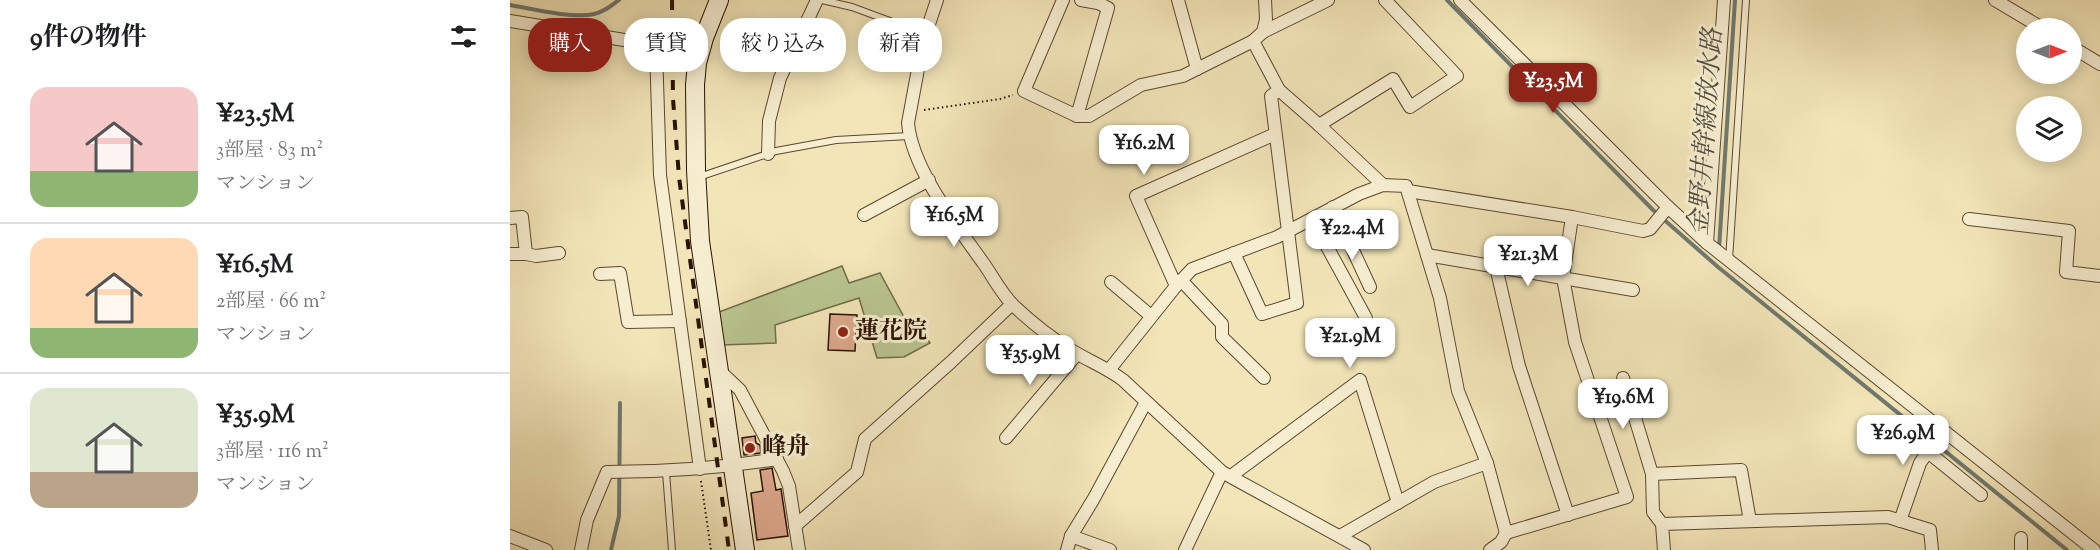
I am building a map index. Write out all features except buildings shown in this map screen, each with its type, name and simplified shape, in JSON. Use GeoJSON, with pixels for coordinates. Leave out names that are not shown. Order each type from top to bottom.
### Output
{"type":"FeatureCollection","features":[{"type":"Feature","properties":{"kind":"street"},"geometry":{"type":"LineString","coordinates":[[719,0],[697,63],[695,85],[696,177],[700,241],[745,550]]}},
{"type":"Feature","properties":{"kind":"street"},"geometry":{"type":"LineString","coordinates":[[768,154],[769,122],[780,78],[820,0]]}},
{"type":"Feature","properties":{"kind":"street"},"geometry":{"type":"LineString","coordinates":[[931,18],[937,0]]}},
{"type":"Feature","properties":{"kind":"street"},"geometry":{"type":"LineString","coordinates":[[1063,0],[1024,91],[1077,116],[1089,116],[1141,85],[1183,76],[1253,42],[1263,32],[1328,0]]}},
{"type":"Feature","properties":{"kind":"street"},"geometry":{"type":"LineString","coordinates":[[1077,116],[1108,8],[1099,2],[1081,0]]}},
{"type":"Feature","properties":{"kind":"street"},"geometry":{"type":"LineString","coordinates":[[1178,0],[1197,69]]}},
{"type":"Feature","properties":{"kind":"street"},"geometry":{"type":"LineString","coordinates":[[1263,32],[1266,19],[1265,0]]}},
{"type":"Feature","properties":{"kind":"street"},"geometry":{"type":"LineString","coordinates":[[1319,125],[1393,79],[1410,106],[1457,76],[1385,0]]}},
{"type":"Feature","properties":{"kind":"street"},"geometry":{"type":"LineString","coordinates":[[1460,0],[1707,243],[2094,550]]}},
{"type":"Feature","properties":{"kind":"street"},"geometry":{"type":"LineString","coordinates":[[1707,243],[1724,0]]}},
{"type":"Feature","properties":{"kind":"street"},"geometry":{"type":"LineString","coordinates":[[1995,0],[2025,18]]}},
{"type":"Feature","properties":{"kind":"street"},"geometry":{"type":"LineString","coordinates":[[510,21],[648,44],[657,50],[660,175],[700,470]]}},
{"type":"Feature","properties":{"kind":"street"},"geometry":{"type":"LineString","coordinates":[[1253,42],[1279,90],[1383,185]]}},
{"type":"Feature","properties":{"kind":"street"},"geometry":{"type":"LineString","coordinates":[[2082,53],[2100,64]]}},
{"type":"Feature","properties":{"kind":"street"},"geometry":{"type":"LineString","coordinates":[[918,72],[908,123],[909,136],[915,154],[959,229],[1012,304],[1077,354],[1109,370],[1227,474],[1364,550]]}},
{"type":"Feature","properties":{"kind":"street"},"geometry":{"type":"LineString","coordinates":[[1234,253],[1262,314],[1297,303],[1271,96],[1279,90]]}},
{"type":"Feature","properties":{"kind":"street"},"geometry":{"type":"LineString","coordinates":[[1264,378],[1222,337],[1222,324],[1178,283],[1136,196],[1275,134]]}},
{"type":"Feature","properties":{"kind":"street"},"geometry":{"type":"LineString","coordinates":[[864,215],[929,180]]}},
{"type":"Feature","properties":{"kind":"street"},"geometry":{"type":"LineString","coordinates":[[1109,370],[1178,283],[1192,269],[1287,232],[1359,194],[1383,185],[1406,186],[1440,298],[1458,391],[1487,463],[1506,533],[1501,542],[1490,550]]}},
{"type":"Feature","properties":{"kind":"street"},"geometry":{"type":"LineString","coordinates":[[1408,191],[1572,217],[1643,231],[1650,229],[1668,207]]}},
{"type":"Feature","properties":{"kind":"street"},"geometry":{"type":"LineString","coordinates":[[1333,207],[1370,287]]}},
{"type":"Feature","properties":{"kind":"street"},"geometry":{"type":"LineString","coordinates":[[1506,533],[1626,497],[1575,342],[1563,278],[1572,217]]}},
{"type":"Feature","properties":{"kind":"street"},"geometry":{"type":"LineString","coordinates":[[510,218],[522,218],[526,254]]}},
{"type":"Feature","properties":{"kind":"street"},"geometry":{"type":"LineString","coordinates":[[1312,219],[1366,318]]}},
{"type":"Feature","properties":{"kind":"street"},"geometry":{"type":"LineString","coordinates":[[1969,219],[2069,231],[2066,272],[2100,276]]}},
{"type":"Feature","properties":{"kind":"street"},"geometry":{"type":"LineString","coordinates":[[510,254],[536,256],[559,253]]}},
{"type":"Feature","properties":{"kind":"street"},"geometry":{"type":"LineString","coordinates":[[1427,255],[1633,290]]}},
{"type":"Feature","properties":{"kind":"street"},"geometry":{"type":"LineString","coordinates":[[1496,267],[1519,366],[1568,515]]}},
{"type":"Feature","properties":{"kind":"street"},"geometry":{"type":"LineString","coordinates":[[600,274],[620,273],[628,322],[680,321]]}},
{"type":"Feature","properties":{"kind":"street"},"geometry":{"type":"LineString","coordinates":[[1111,282],[1151,316]]}},
{"type":"Feature","properties":{"kind":"street"},"geometry":{"type":"LineString","coordinates":[[795,526],[857,472],[865,439],[1012,304]]}},
{"type":"Feature","properties":{"kind":"street"},"geometry":{"type":"LineString","coordinates":[[1006,438],[1077,354]]}},
{"type":"Feature","properties":{"kind":"street"},"geometry":{"type":"LineString","coordinates":[[720,371],[740,390],[789,486],[799,550]]}},
{"type":"Feature","properties":{"kind":"street"},"geometry":{"type":"LineString","coordinates":[[1623,378],[1652,474],[1653,512],[1662,524],[1664,550]]}},
{"type":"Feature","properties":{"kind":"street"},"geometry":{"type":"LineString","coordinates":[[1185,550],[1227,474],[1360,380],[1398,503]]}},
{"type":"Feature","properties":{"kind":"street"},"geometry":{"type":"LineString","coordinates":[[1067,550],[1071,536],[1146,402]]}},
{"type":"Feature","properties":{"kind":"street"},"geometry":{"type":"LineString","coordinates":[[1900,521],[1920,463],[1943,430]]}},
{"type":"Feature","properties":{"kind":"street"},"geometry":{"type":"LineString","coordinates":[[1928,452],[1982,495]]}},
{"type":"Feature","properties":{"kind":"street"},"geometry":{"type":"LineString","coordinates":[[581,550],[587,520],[607,472],[700,470],[777,459]]}},
{"type":"Feature","properties":{"kind":"street"},"geometry":{"type":"LineString","coordinates":[[1340,536],[1434,482],[1487,463]]}},
{"type":"Feature","properties":{"kind":"street"},"geometry":{"type":"LineString","coordinates":[[1652,474],[1741,470],[1750,520]]}},
{"type":"Feature","properties":{"kind":"street"},"geometry":{"type":"LineString","coordinates":[[1662,524],[1888,517],[1930,530],[1932,550]]}},
{"type":"Feature","properties":{"kind":"street"},"geometry":{"type":"LineString","coordinates":[[510,536],[546,550]]}},
{"type":"Feature","properties":{"kind":"street"},"geometry":{"type":"LineString","coordinates":[[1071,536],[1110,550]]}},
{"type":"Feature","properties":{"kind":"lane"},"geometry":{"type":"LineString","coordinates":[[820,0],[852,7],[882,18]]}},
{"type":"Feature","properties":{"kind":"lane"},"geometry":{"type":"LineString","coordinates":[[1729,260],[1746,0]]}},
{"type":"Feature","properties":{"kind":"lane"},"geometry":{"type":"LineString","coordinates":[[696,177],[768,154],[836,140],[909,136]]}},
{"type":"Feature","properties":{"kind":"lane"},"geometry":{"type":"LineString","coordinates":[[666,472],[672,550]]}},
{"type":"Feature","properties":{"kind":"path"},"geometry":{"type":"LineString","coordinates":[[910,112],[1000,99],[1024,91]]}},
{"type":"Feature","properties":{"kind":"path"},"geometry":{"type":"LineString","coordinates":[[700,470],[711,550]]}},
{"type":"Feature","properties":{"kind":"green space"},"geometry":{"type":"Polygon","coordinates":[[[842,266],[849,283],[880,273],[910,328],[919,324],[930,343],[904,357],[877,358],[859,298],[775,325],[776,343],[722,345],[719,312],[842,266]]]}},
{"type":"Feature","properties":{"kind":"waterway"},"geometry":{"type":"LineString","coordinates":[[510,5],[553,13],[586,15],[601,12],[619,0]]}},
{"type":"Feature","properties":{"kind":"waterway"},"geometry":{"type":"LineString","coordinates":[[1447,0],[1653,210],[1718,267],[2067,550]]}},
{"type":"Feature","properties":{"kind":"waterway","name":"金野井幹線放水路"},"geometry":{"type":"LineString","coordinates":[[1719,249],[1735,0]]}},
{"type":"Feature","properties":{"kind":"waterway"},"geometry":{"type":"LineString","coordinates":[[611,550],[619,516],[620,403]]}},
{"type":"Feature","properties":{"kind":"railway"},"geometry":{"type":"LineString","coordinates":[[672,0],[673,99],[679,177],[729,550]]}},
{"type":"Feature","properties":{"kind":"place","name":"蓮花院"},"geometry":{"type":"Point","coordinates":[843,332]}},
{"type":"Feature","properties":{"kind":"place","name":"峰舟"},"geometry":{"type":"Point","coordinates":[750,448]}}]}
